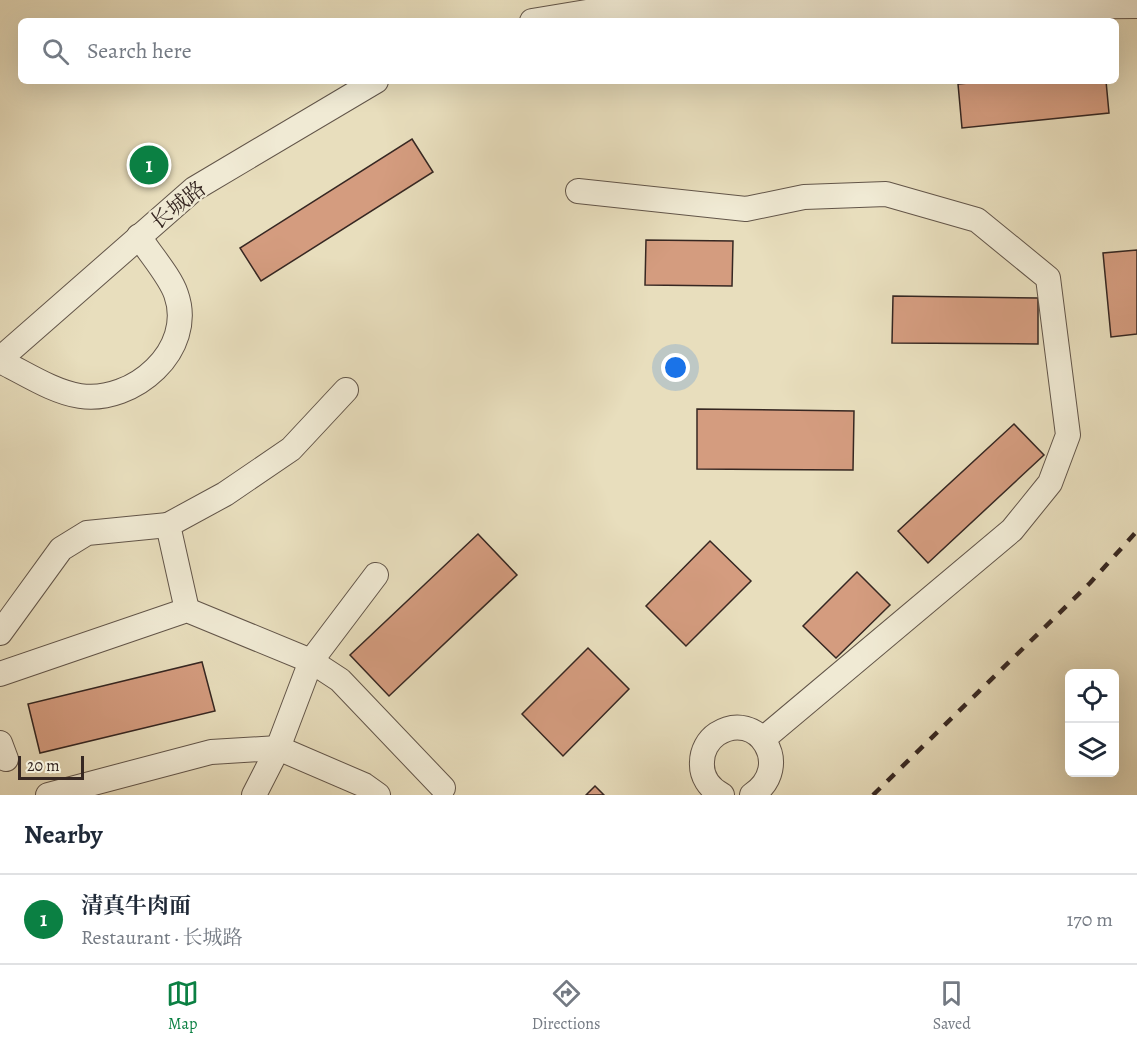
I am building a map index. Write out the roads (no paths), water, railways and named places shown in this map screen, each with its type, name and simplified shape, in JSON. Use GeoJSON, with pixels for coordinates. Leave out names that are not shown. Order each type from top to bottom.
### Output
{"type":"FeatureCollection","features":[{"type":"Feature","properties":{"kind":"street"},"geometry":{"type":"LineString","coordinates":[[543,18],[586,6],[1137,6]]}},
{"type":"Feature","properties":{"kind":"street","name":"长城路"},"geometry":{"type":"LineString","coordinates":[[0,360],[194,189],[371,84]]}},
{"type":"Feature","properties":{"kind":"street"},"geometry":{"type":"LineString","coordinates":[[578,190],[746,208],[804,197],[886,194],[977,220],[1048,278],[1068,435],[1050,483],[1012,530],[763,739]]}},
{"type":"Feature","properties":{"kind":"street"},"geometry":{"type":"LineString","coordinates":[[0,360],[79,396],[116,393],[149,376],[160,365],[174,338],[178,308],[176,293],[139,236]]}},
{"type":"Feature","properties":{"kind":"street"},"geometry":{"type":"LineString","coordinates":[[0,633],[61,549],[87,533],[168,525],[225,494],[291,449],[346,390]]}},
{"type":"Feature","properties":{"kind":"street"},"geometry":{"type":"LineString","coordinates":[[168,525],[187,610]]}},
{"type":"Feature","properties":{"kind":"street"},"geometry":{"type":"LineString","coordinates":[[254,795],[278,747],[311,661],[376,575]]}},
{"type":"Feature","properties":{"kind":"street"},"geometry":{"type":"LineString","coordinates":[[0,674],[187,610],[311,661],[340,680],[443,788]]}},
{"type":"Feature","properties":{"kind":"street"},"geometry":{"type":"LineString","coordinates":[[712,792],[704,778],[702,756],[713,737],[722,731],[744,728],[763,739],[769,749],[771,770],[759,793]]}},
{"type":"Feature","properties":{"kind":"street"},"geometry":{"type":"LineString","coordinates":[[51,795],[211,752],[278,747],[364,785],[378,795]]}},
{"type":"Feature","properties":{"kind":"railway"},"geometry":{"type":"LineString","coordinates":[[873,795],[1090,583],[1137,531]]}},
{"type":"Feature","properties":{"kind":"place","name":"清真牛肉面"},"geometry":{"type":"Point","coordinates":[149,165]}}]}
